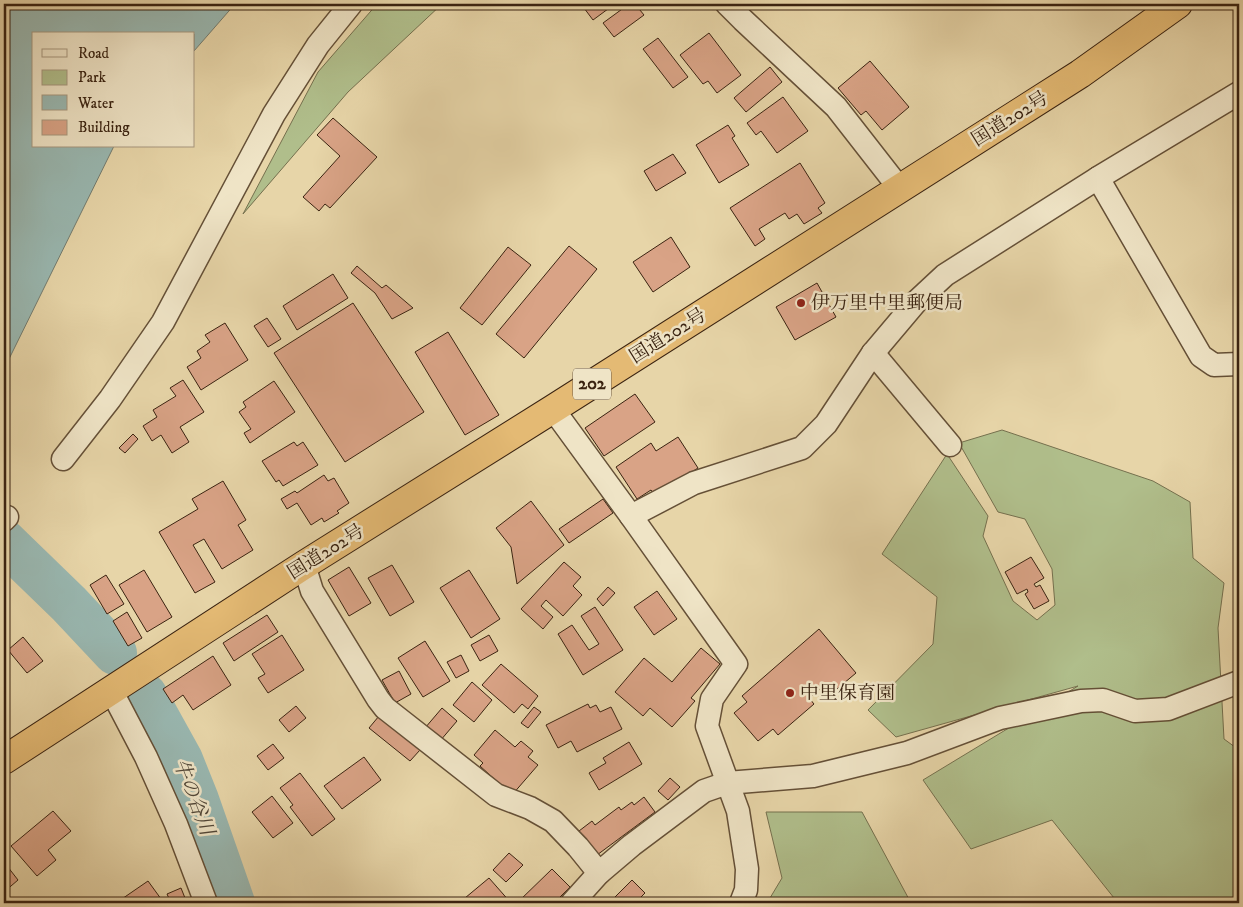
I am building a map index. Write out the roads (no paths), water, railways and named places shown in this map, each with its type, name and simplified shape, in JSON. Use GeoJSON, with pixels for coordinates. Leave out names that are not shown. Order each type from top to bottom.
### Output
{"type":"FeatureCollection","features":[{"type":"Feature","properties":{"kind":"highway","name":"国道202号"},"geometry":{"type":"LineString","coordinates":[[4,760],[304,565],[1080,74],[1178,4]]}},
{"type":"Feature","properties":{"kind":"street"},"geometry":{"type":"LineString","coordinates":[[63,459],[110,399],[163,322],[274,114],[318,45],[351,4]]}},
{"type":"Feature","properties":{"kind":"street"},"geometry":{"type":"LineString","coordinates":[[727,4],[836,107],[900,189]]}},
{"type":"Feature","properties":{"kind":"street"},"geometry":{"type":"LineString","coordinates":[[631,516],[694,483],[802,448],[826,424],[873,353],[916,302],[945,275],[1098,178],[1239,93]]}},
{"type":"Feature","properties":{"kind":"street"},"geometry":{"type":"LineString","coordinates":[[1098,178],[1201,356],[1214,365],[1239,364]]}},
{"type":"Feature","properties":{"kind":"street"},"geometry":{"type":"LineString","coordinates":[[873,353],[950,445]]}},
{"type":"Feature","properties":{"kind":"street"},"geometry":{"type":"LineString","coordinates":[[553,409],[736,664],[712,699],[707,726],[738,811],[747,869],[746,890],[741,903]]}},
{"type":"Feature","properties":{"kind":"street"},"geometry":{"type":"LineString","coordinates":[[304,565],[312,591],[385,708],[496,795],[530,808],[553,821],[599,873]]}},
{"type":"Feature","properties":{"kind":"street"},"geometry":{"type":"LineString","coordinates":[[572,903],[599,873],[632,845],[704,791],[727,783],[812,776],[907,753],[1000,718],[1081,700],[1103,700],[1135,711],[1168,708],[1239,682]]}},
{"type":"Feature","properties":{"kind":"street"},"geometry":{"type":"LineString","coordinates":[[111,690],[146,756],[176,824],[206,903]]}},
{"type":"Feature","properties":{"kind":"water"},"geometry":{"type":"Polygon","coordinates":[[[4,4],[235,4],[195,50],[195,32],[32,32],[32,148],[113,148],[4,366],[4,4]]]}},
{"type":"Feature","properties":{"kind":"waterway","name":"牛の谷川"},"geometry":{"type":"LineString","coordinates":[[4,541],[69,604],[115,653]]}},
{"type":"Feature","properties":{"kind":"waterway","name":"牛の谷川"},"geometry":{"type":"LineString","coordinates":[[145,695],[181,760],[233,903]]}},
{"type":"Feature","properties":{"kind":"place","name":"伊万里中里郵便局"},"geometry":{"type":"Point","coordinates":[801,303]}},
{"type":"Feature","properties":{"kind":"place","name":"中里保育園"},"geometry":{"type":"Point","coordinates":[790,693]}}]}
